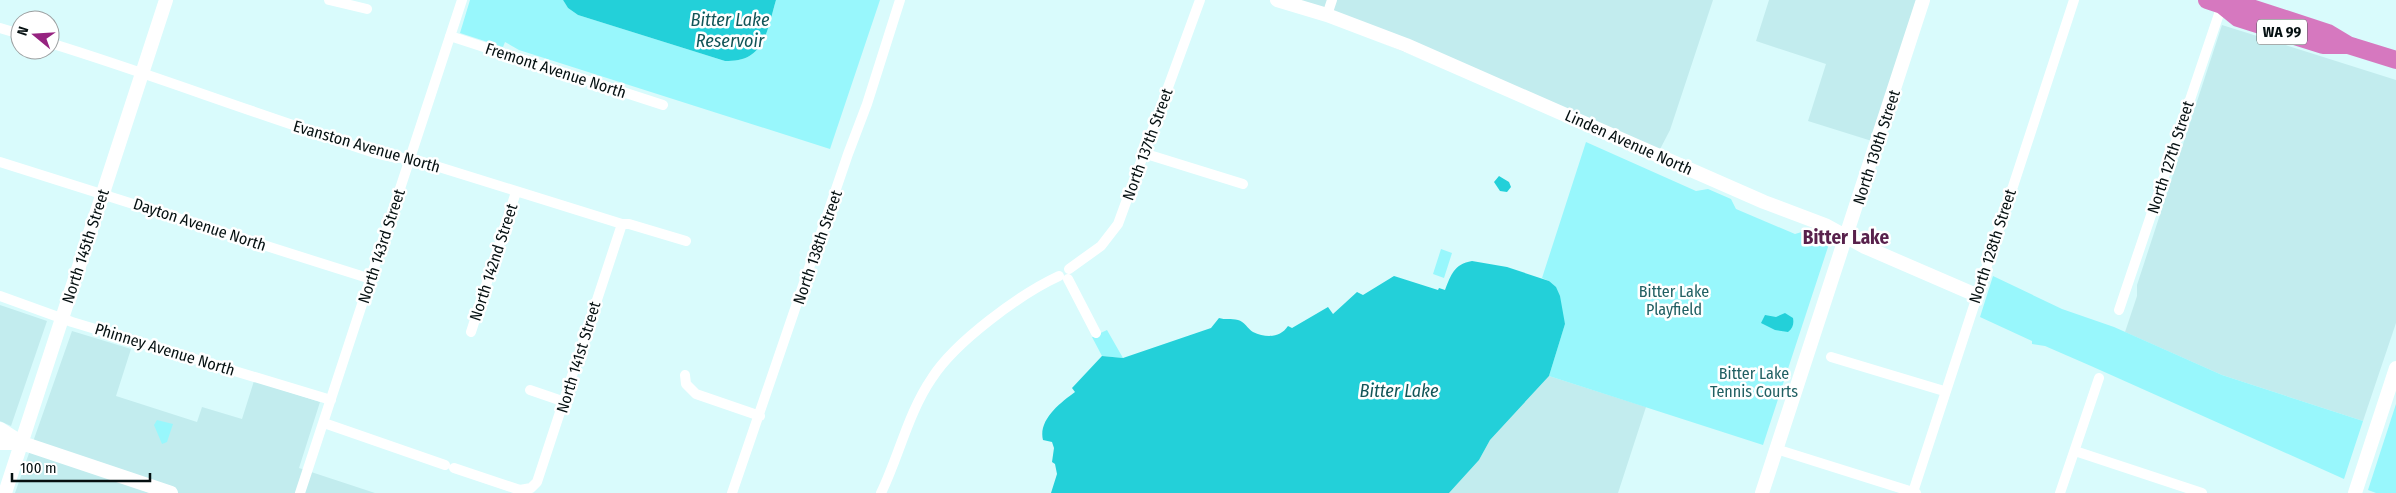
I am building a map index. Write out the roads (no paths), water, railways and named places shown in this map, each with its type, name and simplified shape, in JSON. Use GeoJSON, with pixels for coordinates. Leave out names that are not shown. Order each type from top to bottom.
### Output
{"type":"FeatureCollection","features":[{"type":"Feature","properties":{"kind":"highway","name":"WA 99"},"geometry":{"type":"LineString","coordinates":[[2214,2],[2238,18],[2247,21],[2323,45],[2348,45],[2396,60]]}},
{"type":"Feature","properties":{"kind":"main road","name":"North 145th Street"},"geometry":{"type":"LineString","coordinates":[[5,493],[166,0]]}},
{"type":"Feature","properties":{"kind":"main road","name":"Linden Avenue North"},"geometry":{"type":"LineString","coordinates":[[1277,0],[1327,15],[1406,45],[1764,202],[1825,225],[1846,237],[1976,295]]}},
{"type":"Feature","properties":{"kind":"main road","name":"North 130th Street"},"geometry":{"type":"LineString","coordinates":[[1762,493],[1923,0]]}},
{"type":"Feature","properties":{"kind":"main road"},"geometry":{"type":"LineString","coordinates":[[2355,493],[2396,368]]}},
{"type":"Feature","properties":{"kind":"main road"},"geometry":{"type":"LineString","coordinates":[[0,430],[22,443],[155,491],[171,493]]}},
{"type":"Feature","properties":{"kind":"main road"},"geometry":{"type":"LineString","coordinates":[[0,443],[22,443]]}},
{"type":"Feature","properties":{"kind":"street"},"geometry":{"type":"LineString","coordinates":[[330,0],[367,9]]}},
{"type":"Feature","properties":{"kind":"street","name":"North 143rd Street"},"geometry":{"type":"LineString","coordinates":[[300,493],[462,0]]}},
{"type":"Feature","properties":{"kind":"street","name":"North 138th Street"},"geometry":{"type":"LineString","coordinates":[[732,493],[874,82],[900,0]]}},
{"type":"Feature","properties":{"kind":"street","name":"North 137th Street"},"geometry":{"type":"LineString","coordinates":[[881,493],[916,407],[932,377],[949,357],[1001,312],[1038,286],[1065,275],[1112,235],[1118,224],[1200,0]]}},
{"type":"Feature","properties":{"kind":"street"},"geometry":{"type":"LineString","coordinates":[[1327,15],[1332,0]]}},
{"type":"Feature","properties":{"kind":"street","name":"North 128th Street"},"geometry":{"type":"LineString","coordinates":[[1914,493],[1944,391],[2074,0]]}},
{"type":"Feature","properties":{"kind":"street","name":"North 127th Street"},"geometry":{"type":"LineString","coordinates":[[2119,310],[2214,2]]}},
{"type":"Feature","properties":{"kind":"street","name":"Fremont Avenue North"},"geometry":{"type":"LineString","coordinates":[[450,36],[663,105]]}},
{"type":"Feature","properties":{"kind":"street","name":"Evanston Avenue North"},"geometry":{"type":"LineString","coordinates":[[60,46],[368,150],[398,158],[410,158],[516,192],[686,242]]}},
{"type":"Feature","properties":{"kind":"street"},"geometry":{"type":"LineString","coordinates":[[1143,153],[1243,184]]}},
{"type":"Feature","properties":{"kind":"street","name":"Dayton Avenue North"},"geometry":{"type":"LineString","coordinates":[[0,162],[370,278]]}},
{"type":"Feature","properties":{"kind":"street","name":"North 142nd Street"},"geometry":{"type":"LineString","coordinates":[[471,332],[516,192]]}},
{"type":"Feature","properties":{"kind":"street","name":"North 141st Street"},"geometry":{"type":"LineString","coordinates":[[324,422],[520,490],[531,488],[541,477],[579,350],[622,224]]}},
{"type":"Feature","properties":{"kind":"street"},"geometry":{"type":"LineString","coordinates":[[1065,275],[1096,333]]}},
{"type":"Feature","properties":{"kind":"street","name":"Phinney Avenue North"},"geometry":{"type":"LineString","coordinates":[[0,296],[62,318],[331,400]]}},
{"type":"Feature","properties":{"kind":"street"},"geometry":{"type":"LineString","coordinates":[[1831,357],[1944,391]]}},
{"type":"Feature","properties":{"kind":"street"},"geometry":{"type":"LineString","coordinates":[[685,375],[686,384],[696,394],[760,416]]}},
{"type":"Feature","properties":{"kind":"street"},"geometry":{"type":"LineString","coordinates":[[2060,493],[2100,378]]}},
{"type":"Feature","properties":{"kind":"street"},"geometry":{"type":"LineString","coordinates":[[530,390],[565,402]]}},
{"type":"Feature","properties":{"kind":"street"},"geometry":{"type":"LineString","coordinates":[[1776,449],[1914,493]]}},
{"type":"Feature","properties":{"kind":"street"},"geometry":{"type":"LineString","coordinates":[[2075,450],[2202,493]]}},
{"type":"Feature","properties":{"kind":"water","name":"Bitter Lake Reservoir"},"geometry":{"type":"Polygon","coordinates":[[[563,0],[776,0],[766,33],[756,50],[749,57],[725,61],[578,15],[568,8],[563,0]]]}},
{"type":"Feature","properties":{"kind":"water"},"geometry":{"type":"Polygon","coordinates":[[[1499,176],[1509,182],[1511,187],[1507,192],[1500,191],[1494,182],[1499,176]]]}},
{"type":"Feature","properties":{"kind":"water","name":"Bitter Lake"},"geometry":{"type":"Polygon","coordinates":[[[1472,261],[1507,267],[1549,281],[1556,287],[1560,296],[1565,324],[1549,376],[1490,440],[1479,460],[1449,493],[1051,493],[1057,474],[1055,464],[1052,462],[1054,448],[1052,442],[1043,440],[1044,426],[1052,413],[1075,392],[1072,388],[1102,356],[1123,358],[1211,328],[1219,318],[1240,321],[1251,331],[1258,334],[1277,335],[1288,326],[1292,328],[1328,307],[1333,314],[1357,292],[1363,295],[1394,276],[1438,290],[1439,288],[1445,290],[1454,271],[1466,262],[1472,261]]]}},
{"type":"Feature","properties":{"kind":"water"},"geometry":{"type":"Polygon","coordinates":[[[1785,313],[1793,318],[1793,326],[1788,332],[1775,330],[1761,323],[1765,315],[1776,317],[1785,313]]]}},
{"type":"Feature","properties":{"kind":"district","name":"Bitter Lake"},"geometry":{"type":"Point","coordinates":[1846,237]}},
{"type":"Feature","properties":{"kind":"park label","name":"Bitter Lake Playfield"},"geometry":{"type":"Point","coordinates":[1674,300]}},
{"type":"Feature","properties":{"kind":"park label","name":"Bitter Lake Tennis Courts"},"geometry":{"type":"Point","coordinates":[1754,382]}}]}
